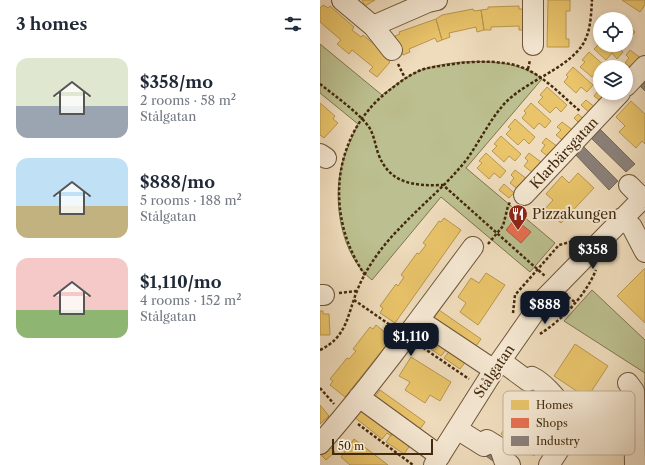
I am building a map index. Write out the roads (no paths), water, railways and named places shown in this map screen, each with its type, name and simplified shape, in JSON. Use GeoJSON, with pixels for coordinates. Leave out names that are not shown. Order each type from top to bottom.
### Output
{"type":"FeatureCollection","features":[{"type":"Feature","properties":{"kind":"street"},"geometry":{"type":"LineString","coordinates":[[342,0],[373,26],[392,50]]}},
{"type":"Feature","properties":{"kind":"street"},"geometry":{"type":"LineString","coordinates":[[373,26],[428,2],[437,0]]}},
{"type":"Feature","properties":{"kind":"street"},"geometry":{"type":"LineString","coordinates":[[533,0],[533,45]]}},
{"type":"Feature","properties":{"kind":"street"},"geometry":{"type":"LineString","coordinates":[[633,79],[645,66]]}},
{"type":"Feature","properties":{"kind":"street","name":"Klarbärsgatan"},"geometry":{"type":"LineString","coordinates":[[524,195],[613,100]]}},
{"type":"Feature","properties":{"kind":"street","name":"Stålgatan"},"geometry":{"type":"LineString","coordinates":[[437,460],[497,365],[542,300],[622,218],[639,193]]}},
{"type":"Feature","properties":{"kind":"street"},"geometry":{"type":"LineString","coordinates":[[622,218],[632,227],[645,252]]}},
{"type":"Feature","properties":{"kind":"street"},"geometry":{"type":"LineString","coordinates":[[320,444],[346,414],[419,320],[473,247]]}},
{"type":"Feature","properties":{"kind":"street"},"geometry":{"type":"LineString","coordinates":[[419,320],[528,381],[532,378],[543,383],[549,391]]}},
{"type":"Feature","properties":{"kind":"street"},"geometry":{"type":"LineString","coordinates":[[628,383],[634,391]]}},
{"type":"Feature","properties":{"kind":"street"},"geometry":{"type":"LineString","coordinates":[[359,397],[437,460]]}},
{"type":"Feature","properties":{"kind":"street"},"geometry":{"type":"LineString","coordinates":[[635,428],[636,465]]}},
{"type":"Feature","properties":{"kind":"street"},"geometry":{"type":"LineString","coordinates":[[457,429],[500,448],[504,460],[510,465]]}},
{"type":"Feature","properties":{"kind":"street"},"geometry":{"type":"LineString","coordinates":[[549,465],[555,455]]}},
{"type":"Feature","properties":{"kind":"place","name":"Pizzakungen"},"geometry":{"type":"Point","coordinates":[518,231]}}]}
